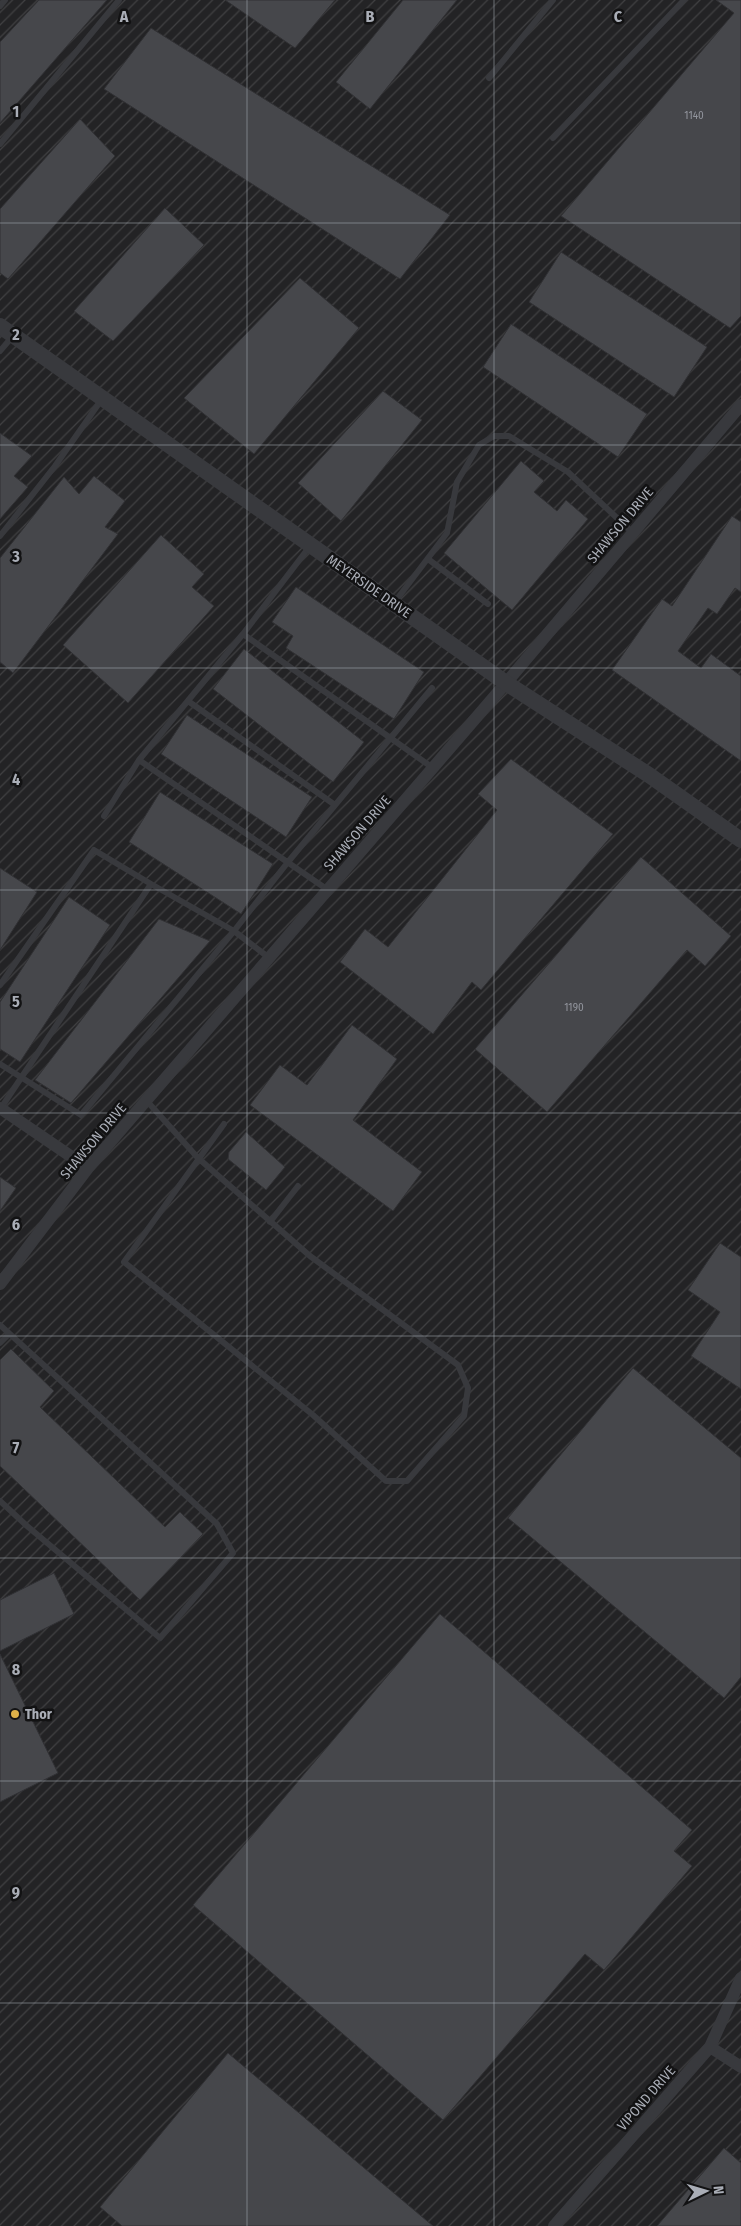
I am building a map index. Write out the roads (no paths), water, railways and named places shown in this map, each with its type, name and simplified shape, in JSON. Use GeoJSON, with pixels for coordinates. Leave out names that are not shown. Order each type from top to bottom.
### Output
{"type":"FeatureCollection","features":[{"type":"Feature","properties":{"kind":"street","name":"MEYERSIDE DRIVE"},"geometry":{"type":"LineString","coordinates":[[7,331],[506,683],[649,775],[741,840]]}},
{"type":"Feature","properties":{"kind":"street","name":"SHAWSON DRIVE"},"geometry":{"type":"LineString","coordinates":[[0,1284],[88,1168],[506,683],[741,405]]}},
{"type":"Feature","properties":{"kind":"street"},"geometry":{"type":"LineString","coordinates":[[0,1108],[88,1168]]}},
{"type":"Feature","properties":{"kind":"street","name":"VIPOND DRIVE"},"geometry":{"type":"LineString","coordinates":[[554,2226],[710,2047],[741,1978]]}},
{"type":"Feature","properties":{"kind":"street"},"geometry":{"type":"LineString","coordinates":[[710,2047],[741,2068]]}},
{"type":"Feature","properties":{"kind":"lane"},"geometry":{"type":"LineString","coordinates":[[0,6],[5,0]]}},
{"type":"Feature","properties":{"kind":"lane"},"geometry":{"type":"LineString","coordinates":[[0,144],[119,0]]}},
{"type":"Feature","properties":{"kind":"lane"},"geometry":{"type":"LineString","coordinates":[[489,78],[553,0]]}},
{"type":"Feature","properties":{"kind":"lane"},"geometry":{"type":"LineString","coordinates":[[553,138],[684,0]]}},
{"type":"Feature","properties":{"kind":"lane"},"geometry":{"type":"LineString","coordinates":[[0,351],[7,331]]}},
{"type":"Feature","properties":{"kind":"lane"},"geometry":{"type":"LineString","coordinates":[[0,536],[55,466],[102,398]]}},
{"type":"Feature","properties":{"kind":"lane"},"geometry":{"type":"LineString","coordinates":[[393,603],[447,533],[457,482],[479,445],[494,436],[510,436],[568,472],[633,533]]}},
{"type":"Feature","properties":{"kind":"lane"},"geometry":{"type":"LineString","coordinates":[[104,816],[140,760],[243,634],[311,545]]}},
{"type":"Feature","properties":{"kind":"lane"},"geometry":{"type":"LineString","coordinates":[[428,559],[488,604]]}},
{"type":"Feature","properties":{"kind":"lane"},"geometry":{"type":"LineString","coordinates":[[243,634],[432,768]]}},
{"type":"Feature","properties":{"kind":"lane"},"geometry":{"type":"LineString","coordinates":[[0,1064],[81,1115],[234,932],[335,805],[392,740],[432,688]]}},
{"type":"Feature","properties":{"kind":"lane"},"geometry":{"type":"LineString","coordinates":[[188,701],[335,805]]}},
{"type":"Feature","properties":{"kind":"lane"},"geometry":{"type":"LineString","coordinates":[[140,760],[328,890]]}},
{"type":"Feature","properties":{"kind":"lane"},"geometry":{"type":"LineString","coordinates":[[0,985],[94,850],[234,932],[268,957]]}},
{"type":"Feature","properties":{"kind":"lane"},"geometry":{"type":"LineString","coordinates":[[0,1108],[151,884]]}},
{"type":"Feature","properties":{"kind":"lane"},"geometry":{"type":"LineString","coordinates":[[146,1100],[198,1158],[310,1256],[458,1365],[468,1388],[464,1416],[407,1481],[386,1481],[313,1415],[124,1262],[198,1158],[224,1124]]}},
{"type":"Feature","properties":{"kind":"lane"},"geometry":{"type":"LineString","coordinates":[[270,1222],[298,1186]]}},
{"type":"Feature","properties":{"kind":"lane"},"geometry":{"type":"LineString","coordinates":[[0,1325],[217,1524],[233,1553],[160,1638],[0,1501]]}},
{"type":"Feature","properties":{"kind":"lane"},"geometry":{"type":"LineString","coordinates":[[0,1343],[9,1334]]}},
{"type":"Feature","properties":{"kind":"place","name":"Thor"},"geometry":{"type":"Point","coordinates":[15,1714]}}]}
